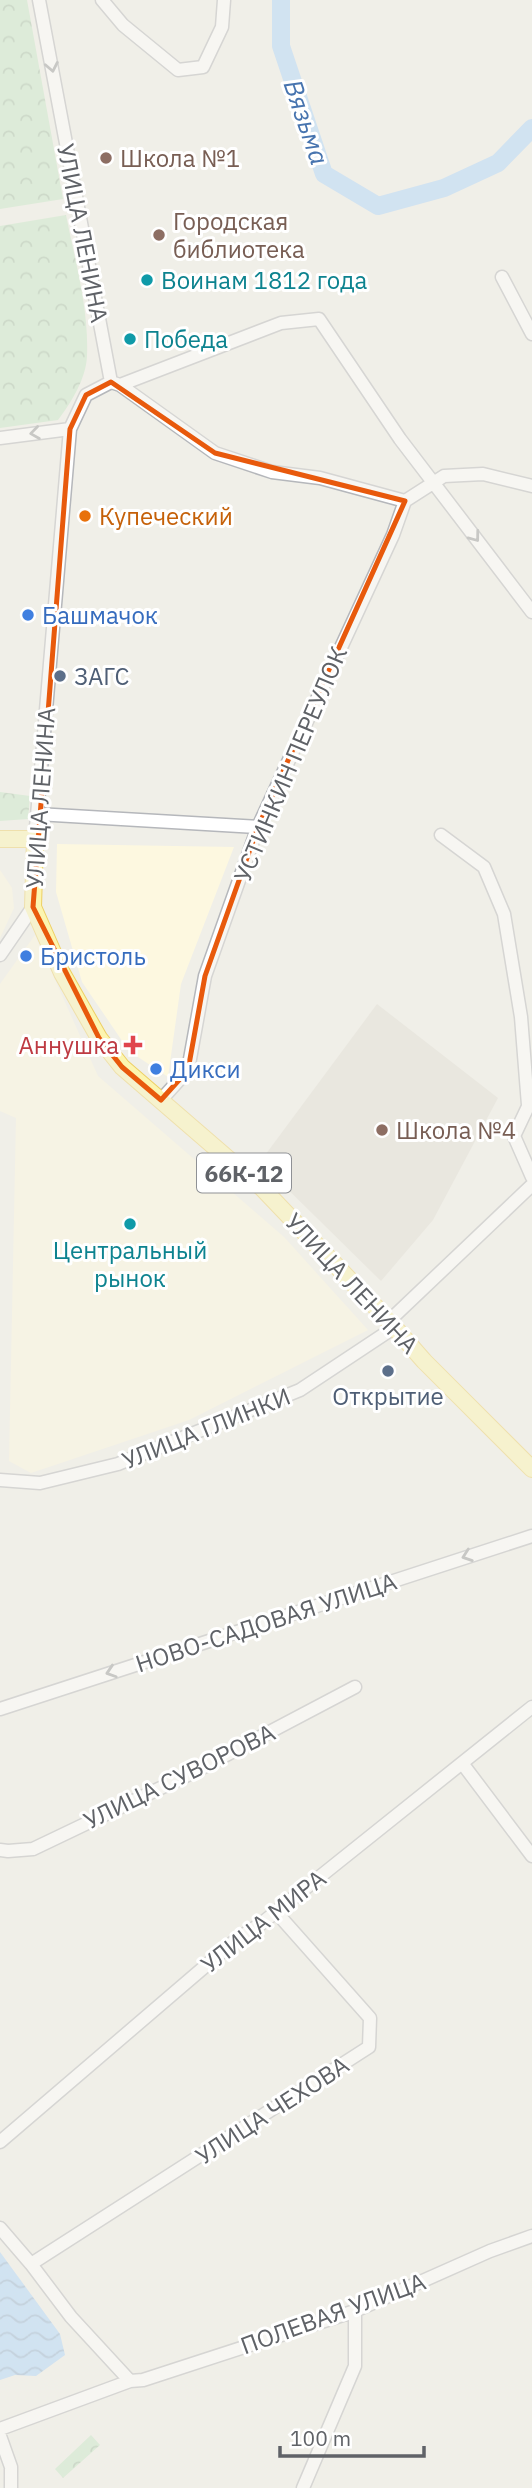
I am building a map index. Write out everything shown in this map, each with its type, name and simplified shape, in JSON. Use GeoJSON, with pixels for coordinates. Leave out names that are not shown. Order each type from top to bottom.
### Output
{"type":"FeatureCollection","features":[{"type":"Feature","properties":{"kind":"main road"},"geometry":{"type":"LineString","coordinates":[[0,839],[35,839]]}},
{"type":"Feature","properties":{"kind":"main road","name":"УЛИЦА ЛЕНИНА"},"geometry":{"type":"LineString","coordinates":[[35,839],[33,907],[62,973],[99,1038],[122,1067],[262,1188],[431,1368],[532,1469]]}},
{"type":"Feature","properties":{"kind":"street","name":"УЛИЦА ЛЕНИНА"},"geometry":{"type":"LineString","coordinates":[[35,839],[70,429],[86,395],[116,384],[77,203],[38,0]]}},
{"type":"Feature","properties":{"kind":"street"},"geometry":{"type":"LineString","coordinates":[[102,0],[123,25],[178,70],[203,67],[222,27],[224,0]]}},
{"type":"Feature","properties":{"kind":"street"},"geometry":{"type":"LineString","coordinates":[[502,277],[532,334]]}},
{"type":"Feature","properties":{"kind":"street"},"geometry":{"type":"LineString","coordinates":[[116,384],[281,323],[318,319],[400,439],[532,612]]}},
{"type":"Feature","properties":{"kind":"street"},"geometry":{"type":"LineString","coordinates":[[116,384],[215,453],[272,472],[320,478],[405,501],[444,476],[483,474],[532,486]]}},
{"type":"Feature","properties":{"kind":"street"},"geometry":{"type":"LineString","coordinates":[[0,438],[70,429]]}},
{"type":"Feature","properties":{"kind":"street","name":"УСТИНКИН ПЕРЕУЛОК"},"geometry":{"type":"LineString","coordinates":[[161,1100],[188,1070],[205,976],[258,827],[393,535],[405,501]]}},
{"type":"Feature","properties":{"kind":"street"},"geometry":{"type":"LineString","coordinates":[[37,814],[258,827]]}},
{"type":"Feature","properties":{"kind":"street"},"geometry":{"type":"LineString","coordinates":[[441,835],[484,867],[504,914],[522,1017],[530,1101],[514,1136],[532,1177]]}},
{"type":"Feature","properties":{"kind":"street"},"geometry":{"type":"LineString","coordinates":[[0,955],[33,907]]}},
{"type":"Feature","properties":{"kind":"street","name":"УЛИЦА ГЛИНКИ"},"geometry":{"type":"LineString","coordinates":[[0,1480],[40,1483],[118,1464],[300,1390],[392,1324],[532,1185]]}},
{"type":"Feature","properties":{"kind":"street","name":"НОВО-САДОВАЯ УЛИЦА"},"geometry":{"type":"LineString","coordinates":[[0,1709],[532,1536]]}},
{"type":"Feature","properties":{"kind":"street","name":"УЛИЦА СУВОРОВА"},"geometry":{"type":"LineString","coordinates":[[0,1850],[8,1852],[33,1849],[194,1772],[355,1686]]}},
{"type":"Feature","properties":{"kind":"street","name":"УЛИЦА МИРА"},"geometry":{"type":"LineString","coordinates":[[0,2142],[237,1939],[276,1912],[532,1707]]}},
{"type":"Feature","properties":{"kind":"street"},"geometry":{"type":"LineString","coordinates":[[462,1763],[532,1856]]}},
{"type":"Feature","properties":{"kind":"street","name":"УЛИЦА ЧЕХОВА"},"geometry":{"type":"LineString","coordinates":[[31,2264],[369,2047],[370,2018],[276,1912]]}},
{"type":"Feature","properties":{"kind":"street"},"geometry":{"type":"LineString","coordinates":[[0,2228],[71,2317],[130,2381]]}},
{"type":"Feature","properties":{"kind":"street","name":"ПОЛЕВАЯ УЛИЦА"},"geometry":{"type":"LineString","coordinates":[[0,2429],[130,2381],[143,2380],[355,2311],[490,2251],[532,2236]]}},
{"type":"Feature","properties":{"kind":"street"},"geometry":{"type":"LineString","coordinates":[[303,2488],[355,2366],[355,2311]]}},
{"type":"Feature","properties":{"kind":"street"},"geometry":{"type":"LineString","coordinates":[[0,2436],[11,2467],[11,2488]]}},
{"type":"Feature","properties":{"kind":"highlighted area"},"geometry":{"type":"Polygon","coordinates":[[[111,382],[215,453],[405,501],[258,827],[205,976],[188,1070],[161,1100],[122,1067],[99,1038],[33,907],[70,429],[86,395],[111,382]]]}},
{"type":"Feature","properties":{"kind":"shaded area"},"geometry":{"type":"Polygon","coordinates":[[[57,844],[234,847],[181,984],[168,1077],[129,1051],[82,982],[56,892],[57,844]]]}},
{"type":"Feature","properties":{"kind":"shaded area"},"geometry":{"type":"Polygon","coordinates":[[[0,870],[12,888],[14,908],[0,938],[0,870]]]}},
{"type":"Feature","properties":{"kind":"shaded area"},"geometry":{"type":"Polygon","coordinates":[[[35,935],[98,1076],[284,1237],[368,1330],[189,1420],[31,1473],[9,1461],[16,1118],[0,1111],[0,984],[35,935]]]}},
{"type":"Feature","properties":{"kind":"shaded area","name":"Школа №4"},"geometry":{"type":"Polygon","coordinates":[[[377,1004],[498,1098],[433,1220],[381,1281],[260,1162],[377,1004]]]}},
{"type":"Feature","properties":{"kind":"green space"},"geometry":{"type":"Polygon","coordinates":[[[0,0],[27,0],[63,199],[0,209],[0,0]]]}},
{"type":"Feature","properties":{"kind":"green space"},"geometry":{"type":"Polygon","coordinates":[[[66,215],[86,321],[87,356],[84,373],[73,398],[58,420],[0,428],[0,226],[66,215]]]}},
{"type":"Feature","properties":{"kind":"green space"},"geometry":{"type":"Polygon","coordinates":[[[0,792],[30,796],[28,819],[0,821],[0,792]]]}},
{"type":"Feature","properties":{"kind":"green space"},"geometry":{"type":"Polygon","coordinates":[[[91,2435],[100,2445],[63,2478],[55,2469],[91,2435]]]}},
{"type":"Feature","properties":{"kind":"water"},"geometry":{"type":"Polygon","coordinates":[[[0,2252],[60,2334],[65,2355],[36,2376],[15,2375],[0,2380],[0,2252]]]}},
{"type":"Feature","properties":{"kind":"waterway","name":"Вязьма"},"geometry":{"type":"LineString","coordinates":[[281,0],[281,46],[324,174],[378,206],[444,188],[498,163],[532,128]]}},
{"type":"Feature","properties":{"kind":"place","name":"Школа №1"},"geometry":{"type":"Point","coordinates":[106,158]}},
{"type":"Feature","properties":{"kind":"place","name":"Городская библиотека"},"geometry":{"type":"Point","coordinates":[159,235]}},
{"type":"Feature","properties":{"kind":"place","name":"Воинам 1812 года"},"geometry":{"type":"Point","coordinates":[147,280]}},
{"type":"Feature","properties":{"kind":"place","name":"Победа"},"geometry":{"type":"Point","coordinates":[130,339]}},
{"type":"Feature","properties":{"kind":"place","name":"Купеческий"},"geometry":{"type":"Point","coordinates":[85,516]}},
{"type":"Feature","properties":{"kind":"place","name":"Башмачок"},"geometry":{"type":"Point","coordinates":[28,615]}},
{"type":"Feature","properties":{"kind":"place","name":"ЗАГС"},"geometry":{"type":"Point","coordinates":[60,676]}},
{"type":"Feature","properties":{"kind":"place","name":"Бристоль"},"geometry":{"type":"Point","coordinates":[26,956]}},
{"type":"Feature","properties":{"kind":"place","name":"Аннушка"},"geometry":{"type":"Point","coordinates":[133,1045]}},
{"type":"Feature","properties":{"kind":"place","name":"Дикси"},"geometry":{"type":"Point","coordinates":[156,1069]}},
{"type":"Feature","properties":{"kind":"place","name":"Школа №4"},"geometry":{"type":"Point","coordinates":[382,1130]}},
{"type":"Feature","properties":{"kind":"place","name":"Центральный рынок"},"geometry":{"type":"Point","coordinates":[130,1224]}},
{"type":"Feature","properties":{"kind":"place","name":"Открытие"},"geometry":{"type":"Point","coordinates":[388,1371]}}]}
